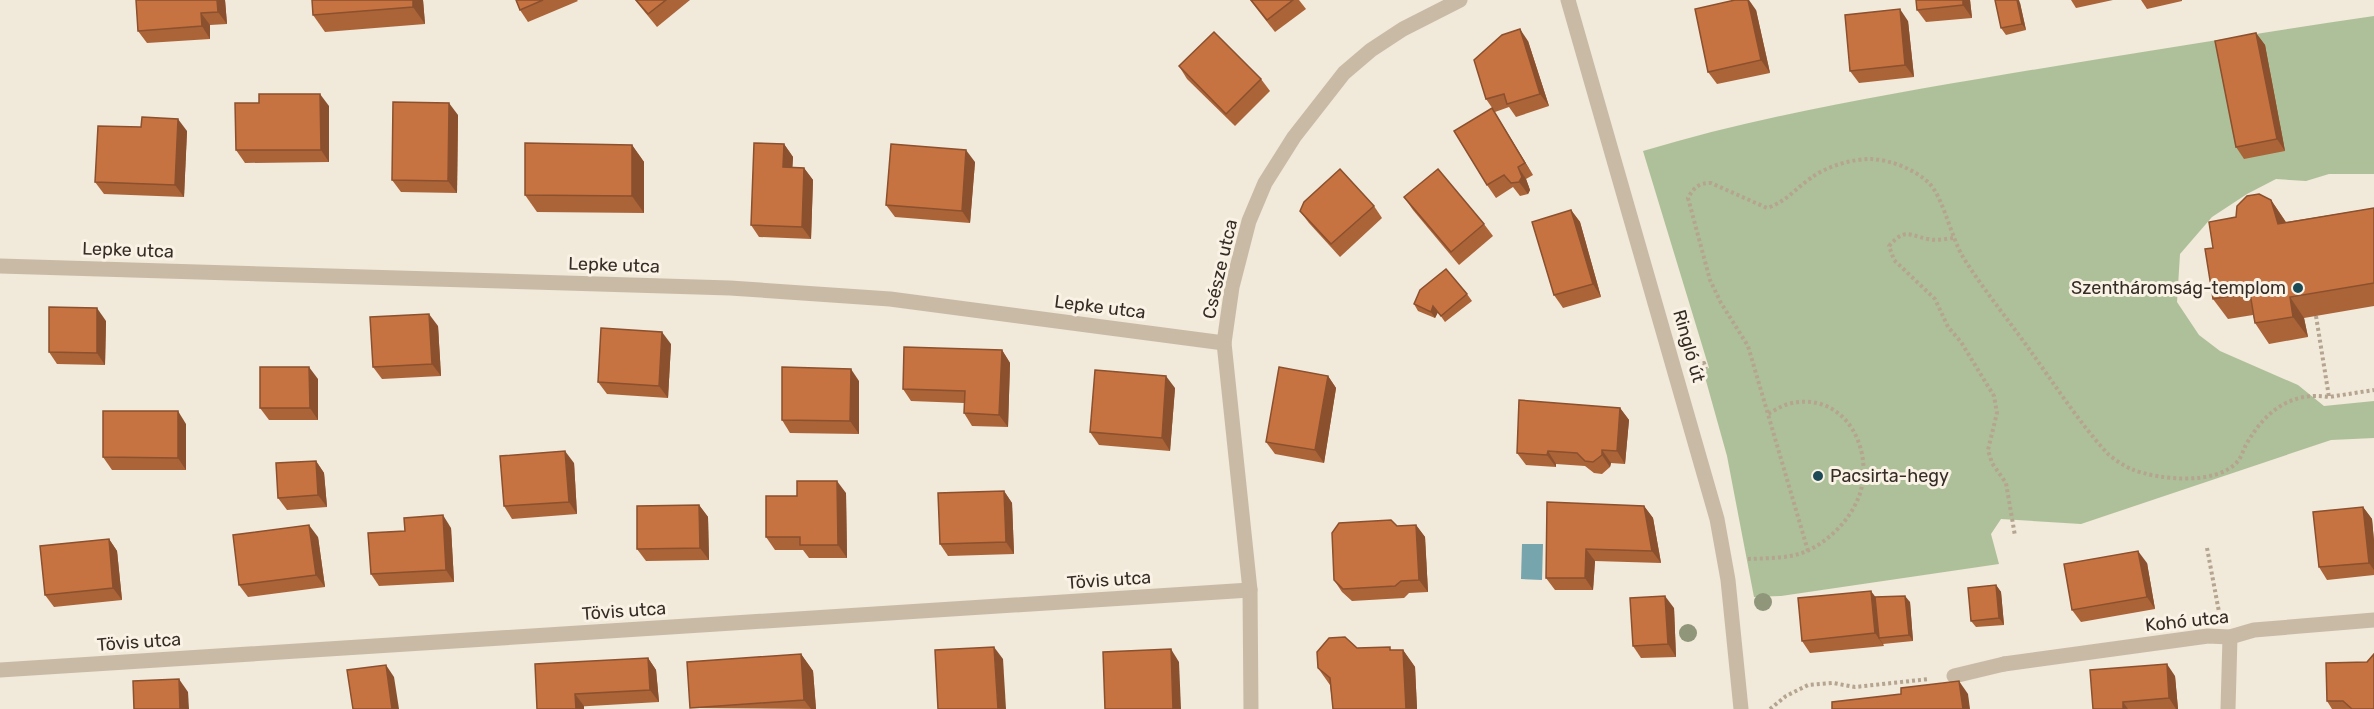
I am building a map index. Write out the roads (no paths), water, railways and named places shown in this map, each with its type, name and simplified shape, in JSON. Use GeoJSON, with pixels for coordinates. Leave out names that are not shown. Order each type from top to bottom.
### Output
{"type":"FeatureCollection","features":[{"type":"Feature","properties":{"kind":"street","name":"Csésze utca"},"geometry":{"type":"LineString","coordinates":[[1251,709],[1250,590],[1224,343],[1232,287],[1250,221],[1265,183],[1294,137],[1344,73],[1371,50],[1403,29],[1460,0]]}},
{"type":"Feature","properties":{"kind":"street","name":"Ringló út"},"geometry":{"type":"LineString","coordinates":[[1568,0],[1717,519],[1725,560],[1741,709]]}},
{"type":"Feature","properties":{"kind":"street","name":"Lepke utca"},"geometry":{"type":"LineString","coordinates":[[0,266],[730,288],[890,299],[1224,343]]}},
{"type":"Feature","properties":{"kind":"street","name":"Tövis utca"},"geometry":{"type":"LineString","coordinates":[[0,670],[1250,590]]}},
{"type":"Feature","properties":{"kind":"street","name":"Kohó utca"},"geometry":{"type":"LineString","coordinates":[[1954,676],[2004,664],[2208,636],[2230,637],[2254,630],[2374,621]]}},
{"type":"Feature","properties":{"kind":"street"},"geometry":{"type":"LineString","coordinates":[[2228,709],[2230,637]]}},
{"type":"Feature","properties":{"kind":"water"},"geometry":{"type":"Polygon","coordinates":[[[1522,544],[1543,544],[1542,580],[1521,579],[1522,544]]]}},
{"type":"Feature","properties":{"kind":"place","name":"Szentháromság-templom"},"geometry":{"type":"Point","coordinates":[2298,288]}},
{"type":"Feature","properties":{"kind":"place","name":"Pacsirta-hegy"},"geometry":{"type":"Point","coordinates":[1818,476]}}]}
